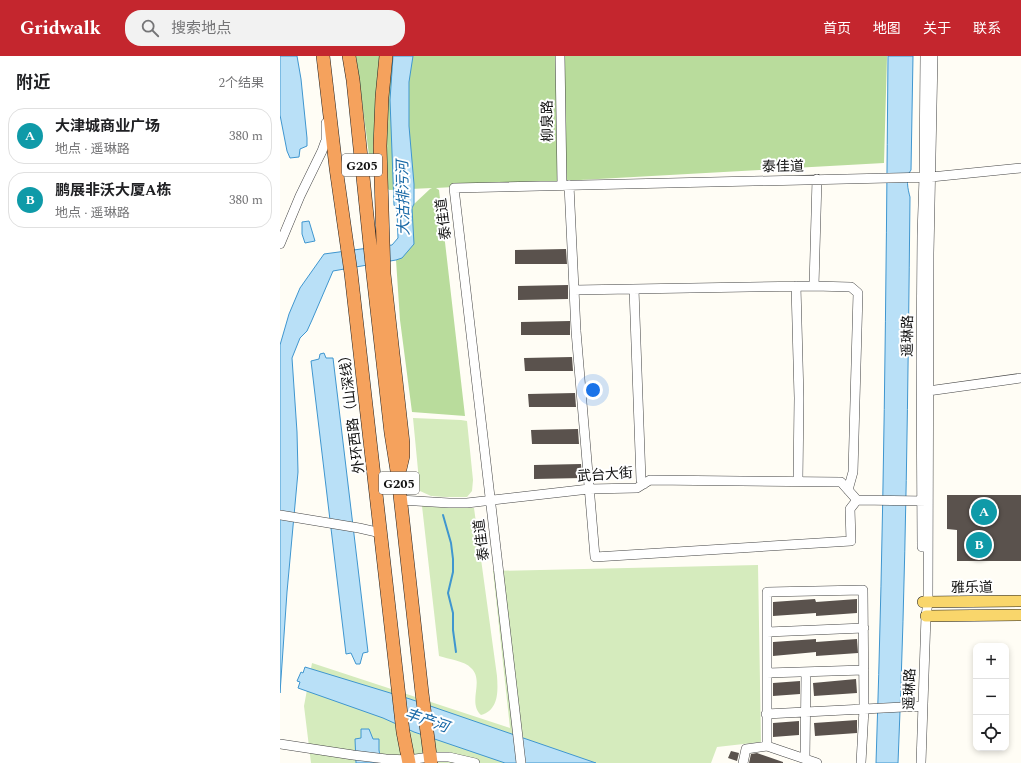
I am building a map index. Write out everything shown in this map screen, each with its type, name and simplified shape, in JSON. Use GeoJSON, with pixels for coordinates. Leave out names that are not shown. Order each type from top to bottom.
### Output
{"type":"FeatureCollection","features":[{"type":"Feature","properties":{"kind":"highway","name":"外环西路（山深线）"},"geometry":{"type":"LineString","coordinates":[[322,56],[351,273],[403,732],[409,761]]}},
{"type":"Feature","properties":{"kind":"highway","name":"G205"},"geometry":{"type":"LineString","coordinates":[[349,56],[379,274],[391,433],[398,476],[430,760]]}},
{"type":"Feature","properties":{"kind":"highway"},"geometry":{"type":"LineString","coordinates":[[379,274],[380,146],[386,56]]}},
{"type":"Feature","properties":{"kind":"main road","name":"雅乐道"},"geometry":{"type":"LineString","coordinates":[[925,602],[1021,601]]}},
{"type":"Feature","properties":{"kind":"main road","name":"雅乐道"},"geometry":{"type":"LineString","coordinates":[[926,616],[1021,615]]}},
{"type":"Feature","properties":{"kind":"street"},"geometry":{"type":"LineString","coordinates":[[280,244],[326,140],[322,56]]}},
{"type":"Feature","properties":{"kind":"street","name":"柳泉路"},"geometry":{"type":"LineString","coordinates":[[560,56],[565,185],[595,557],[851,540],[850,509],[857,500]]}},
{"type":"Feature","properties":{"kind":"street","name":"遥琳路"},"geometry":{"type":"LineString","coordinates":[[921,763],[926,616],[925,391],[922,235],[925,56]]}},
{"type":"Feature","properties":{"kind":"street","name":"遥琳路"},"geometry":{"type":"LineString","coordinates":[[924,177],[933,56]]}},
{"type":"Feature","properties":{"kind":"street","name":"泰佳道"},"geometry":{"type":"LineString","coordinates":[[522,763],[454,188],[924,177],[1021,168]]}},
{"type":"Feature","properties":{"kind":"street"},"geometry":{"type":"LineString","coordinates":[[814,286],[817,179]]}},
{"type":"Feature","properties":{"kind":"street"},"geometry":{"type":"LineString","coordinates":[[796,286],[799,398],[798,482]]}},
{"type":"Feature","properties":{"kind":"street"},"geometry":{"type":"LineString","coordinates":[[574,290],[796,286],[851,287],[858,293],[854,472],[848,490]]}},
{"type":"Feature","properties":{"kind":"street"},"geometry":{"type":"LineString","coordinates":[[634,289],[641,480],[644,484]]}},
{"type":"Feature","properties":{"kind":"street"},"geometry":{"type":"LineString","coordinates":[[925,391],[1021,378]]}},
{"type":"Feature","properties":{"kind":"street","name":"武台大街"},"geometry":{"type":"LineString","coordinates":[[400,500],[468,503],[589,489],[637,488],[650,480],[841,482],[857,500]]}},
{"type":"Feature","properties":{"kind":"street"},"geometry":{"type":"LineString","coordinates":[[857,500],[925,501]]}},
{"type":"Feature","properties":{"kind":"street"},"geometry":{"type":"LineString","coordinates":[[280,516],[381,533]]}},
{"type":"Feature","properties":{"kind":"street"},"geometry":{"type":"LineString","coordinates":[[767,746],[767,592],[863,590],[864,670],[868,709],[861,763]]}},
{"type":"Feature","properties":{"kind":"street"},"geometry":{"type":"LineString","coordinates":[[767,632],[864,628]]}},
{"type":"Feature","properties":{"kind":"street"},"geometry":{"type":"LineString","coordinates":[[767,673],[864,670]]}},
{"type":"Feature","properties":{"kind":"street"},"geometry":{"type":"LineString","coordinates":[[805,759],[806,672]]}},
{"type":"Feature","properties":{"kind":"street"},"geometry":{"type":"LineString","coordinates":[[766,714],[923,706]]}},
{"type":"Feature","properties":{"kind":"street"},"geometry":{"type":"LineString","coordinates":[[280,744],[386,759],[409,761],[449,757],[475,763]]}},
{"type":"Feature","properties":{"kind":"street"},"geometry":{"type":"LineString","coordinates":[[743,763],[746,749],[767,746],[817,763]]}},
{"type":"Feature","properties":{"kind":"green space"},"geometry":{"type":"Polygon","coordinates":[[[356,56],[887,56],[884,163],[436,188],[439,190],[465,416],[412,412],[400,320],[396,260],[402,257],[412,225],[412,208],[414,204],[432,188],[389,190],[369,155],[356,56]]]}},
{"type":"Feature","properties":{"kind":"green space"},"geometry":{"type":"Polygon","coordinates":[[[413,418],[467,421],[473,480],[472,491],[467,497],[431,496],[420,491],[413,418]]]}},
{"type":"Feature","properties":{"kind":"green space"},"geometry":{"type":"Polygon","coordinates":[[[422,506],[474,508],[497,676],[497,694],[494,704],[487,713],[481,715],[477,710],[475,698],[477,685],[475,673],[465,664],[439,656],[422,506]]]}},
{"type":"Feature","properties":{"kind":"green space"},"geometry":{"type":"Polygon","coordinates":[[[758,565],[761,742],[717,747],[711,763],[311,763],[304,706],[312,663],[510,728],[493,571],[758,565]]]}},
{"type":"Feature","properties":{"kind":"water"},"geometry":{"type":"Polygon","coordinates":[[[280,56],[297,56],[307,138],[307,146],[300,149],[299,157],[290,158],[287,151],[280,115],[280,56]]]}},
{"type":"Feature","properties":{"kind":"water","name":"大沽排污河"},"geometry":{"type":"Polygon","coordinates":[[[393,56],[413,56],[409,82],[409,126],[414,184],[414,204],[412,208],[414,244],[402,258],[396,260],[333,271],[307,331],[300,338],[292,358],[298,472],[287,592],[280,693],[280,345],[289,314],[300,288],[324,254],[392,245],[398,238],[397,210],[394,205],[390,100],[393,56]]]}},
{"type":"Feature","properties":{"kind":"water"},"geometry":{"type":"Polygon","coordinates":[[[888,56],[913,56],[911,170],[908,176],[910,197],[906,480],[898,763],[876,763],[883,498],[888,56]]]}},
{"type":"Feature","properties":{"kind":"water"},"geometry":{"type":"Polygon","coordinates":[[[309,221],[315,241],[305,243],[302,234],[302,222],[309,221]]]}},
{"type":"Feature","properties":{"kind":"water"},"geometry":{"type":"Polygon","coordinates":[[[324,353],[326,358],[333,358],[368,652],[363,653],[360,664],[356,664],[351,653],[346,654],[311,361],[319,359],[320,354],[324,353]]]}},
{"type":"Feature","properties":{"kind":"water","name":"丰产河"},"geometry":{"type":"Polygon","coordinates":[[[305,667],[410,699],[596,763],[505,763],[414,732],[383,718],[298,688],[300,682],[297,681],[301,672],[303,673],[305,667]]]}},
{"type":"Feature","properties":{"kind":"water"},"geometry":{"type":"Polygon","coordinates":[[[361,729],[369,729],[373,739],[379,739],[381,763],[356,763],[355,739],[361,738],[361,729]]]}},
{"type":"Feature","properties":{"kind":"building"},"geometry":{"type":"Polygon","coordinates":[[[566,249],[567,264],[515,264],[515,250],[566,249]]]}},
{"type":"Feature","properties":{"kind":"building"},"geometry":{"type":"Polygon","coordinates":[[[568,285],[568,299],[518,300],[518,286],[568,285]]]}},
{"type":"Feature","properties":{"kind":"building"},"geometry":{"type":"Polygon","coordinates":[[[570,321],[570,335],[521,335],[521,322],[570,321]]]}},
{"type":"Feature","properties":{"kind":"building"},"geometry":{"type":"Polygon","coordinates":[[[572,357],[573,371],[525,371],[524,358],[572,357]]]}},
{"type":"Feature","properties":{"kind":"building"},"geometry":{"type":"Polygon","coordinates":[[[575,393],[576,407],[529,407],[528,394],[575,393]]]}},
{"type":"Feature","properties":{"kind":"building"},"geometry":{"type":"Polygon","coordinates":[[[578,429],[579,444],[532,444],[531,430],[578,429]]]}},
{"type":"Feature","properties":{"kind":"building"},"geometry":{"type":"Polygon","coordinates":[[[581,464],[582,478],[534,479],[534,465],[581,464]]]}},
{"type":"Feature","properties":{"kind":"building"},"geometry":{"type":"Polygon","coordinates":[[[947,495],[1021,495],[1021,561],[957,561],[957,530],[947,529],[947,495]]]}},
{"type":"Feature","properties":{"kind":"building"},"geometry":{"type":"Polygon","coordinates":[[[815,599],[816,602],[857,599],[857,613],[816,616],[816,613],[773,616],[773,602],[815,599]]]}},
{"type":"Feature","properties":{"kind":"building"},"geometry":{"type":"Polygon","coordinates":[[[816,639],[816,642],[857,639],[858,653],[816,656],[816,652],[773,656],[773,642],[816,639]]]}},
{"type":"Feature","properties":{"kind":"building"},"geometry":{"type":"Polygon","coordinates":[[[856,679],[857,693],[814,696],[813,683],[856,679]]]}},
{"type":"Feature","properties":{"kind":"building"},"geometry":{"type":"Polygon","coordinates":[[[800,681],[800,694],[773,696],[773,683],[800,681]]]}},
{"type":"Feature","properties":{"kind":"building"},"geometry":{"type":"Polygon","coordinates":[[[857,720],[857,733],[815,736],[814,723],[857,720]]]}},
{"type":"Feature","properties":{"kind":"building"},"geometry":{"type":"Polygon","coordinates":[[[799,721],[799,735],[773,737],[773,723],[799,721]]]}},
{"type":"Feature","properties":{"kind":"building"},"geometry":{"type":"Polygon","coordinates":[[[731,751],[739,753],[737,761],[728,758],[731,751]]]}},
{"type":"Feature","properties":{"kind":"building"},"geometry":{"type":"Polygon","coordinates":[[[757,753],[783,763],[749,763],[751,754],[757,753]]]}},
{"type":"Feature","properties":{"kind":"waterway"},"geometry":{"type":"LineString","coordinates":[[443,515],[451,543],[453,559],[453,572],[448,593],[453,613],[453,630],[456,652]]}},
{"type":"Feature","properties":{"kind":"place","name":"大津城商业广场"},"geometry":{"type":"Point","coordinates":[984,512]}},
{"type":"Feature","properties":{"kind":"place","name":"鹏展非沃大厦A栋"},"geometry":{"type":"Point","coordinates":[979,545]}}]}
